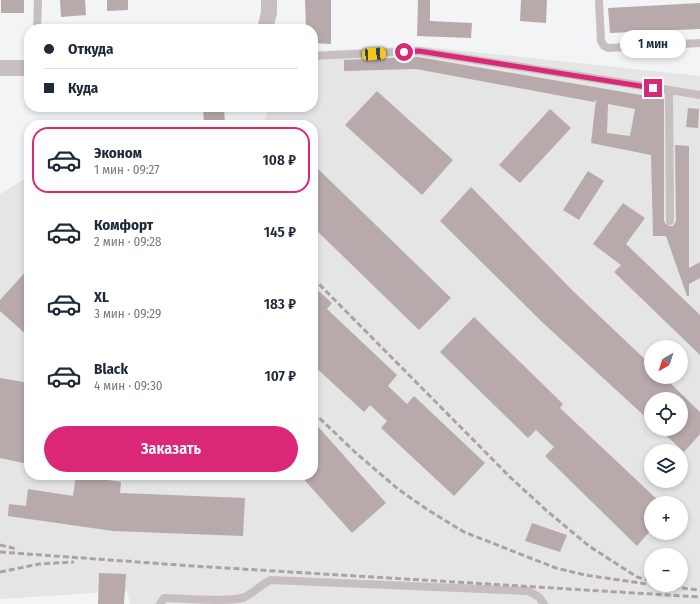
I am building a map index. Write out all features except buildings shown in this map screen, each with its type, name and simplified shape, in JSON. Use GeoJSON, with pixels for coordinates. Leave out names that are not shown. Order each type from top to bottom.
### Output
{"type":"FeatureCollection","features":[{"type":"Feature","properties":{"kind":"street"},"geometry":{"type":"LineString","coordinates":[[266,24],[269,13],[269,0]]}},
{"type":"Feature","properties":{"kind":"street"},"geometry":{"type":"LineString","coordinates":[[0,68],[24,68]]}},
{"type":"Feature","properties":{"kind":"lane"},"geometry":{"type":"LineString","coordinates":[[37,24],[38,0]]}},
{"type":"Feature","properties":{"kind":"lane"},"geometry":{"type":"LineString","coordinates":[[599,0],[601,41],[604,46],[608,48],[700,42]]}},
{"type":"Feature","properties":{"kind":"lane"},"geometry":{"type":"LineString","coordinates":[[318,56],[419,51],[700,95]]}},
{"type":"Feature","properties":{"kind":"lane"},"geometry":{"type":"LineString","coordinates":[[669,90],[670,221]]}},
{"type":"Feature","properties":{"kind":"lane"},"geometry":{"type":"LineString","coordinates":[[160,604],[164,598],[233,600],[245,597],[264,583],[272,580],[528,591],[539,597],[544,604]]}},
{"type":"Feature","properties":{"kind":"shaded area"},"geometry":{"type":"Polygon","coordinates":[[[418,46],[700,76],[700,604],[130,604],[127,591],[0,599],[0,194],[24,179],[24,480],[318,480],[318,120],[265,120],[267,112],[318,112],[318,51],[418,46]]]}},
{"type":"Feature","properties":{"kind":"railway"},"geometry":{"type":"LineString","coordinates":[[318,283],[511,478],[547,511],[589,546],[637,577],[644,579]]}},
{"type":"Feature","properties":{"kind":"railway"},"geometry":{"type":"LineString","coordinates":[[318,417],[356,453],[398,489],[428,510],[464,532],[556,568],[585,575],[644,584]]}},
{"type":"Feature","properties":{"kind":"railway"},"geometry":{"type":"LineString","coordinates":[[0,545],[17,549]]}},
{"type":"Feature","properties":{"kind":"railway"},"geometry":{"type":"LineString","coordinates":[[0,552],[193,566],[700,597]]}},
{"type":"Feature","properties":{"kind":"railway"},"geometry":{"type":"LineString","coordinates":[[0,572],[39,564],[74,562]]}},
{"type":"Feature","properties":{"kind":"railway"},"geometry":{"type":"LineString","coordinates":[[688,589],[700,590]]}},
{"type":"Feature","properties":{"kind":"route"},"geometry":{"type":"LineString","coordinates":[[404,52],[419,51],[653,88]]}}]}
